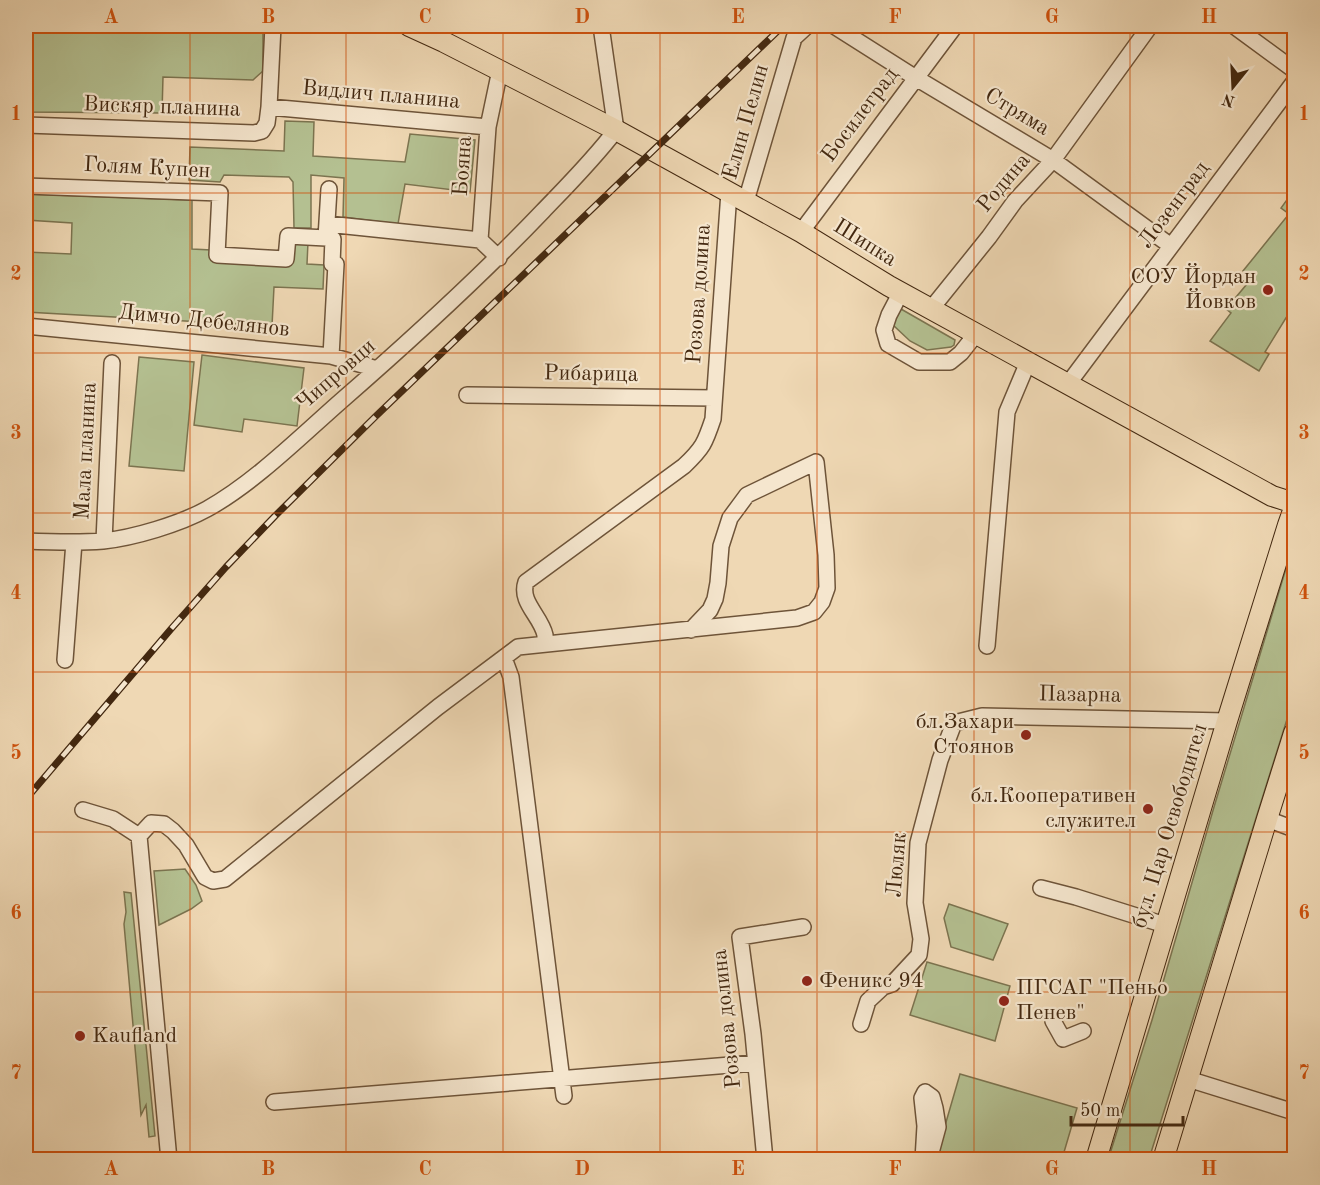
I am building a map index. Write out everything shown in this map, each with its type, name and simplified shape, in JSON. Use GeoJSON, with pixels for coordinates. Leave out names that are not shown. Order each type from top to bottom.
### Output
{"type":"FeatureCollection","features":[{"type":"Feature","properties":{"kind":"main road","name":"Шипка"},"geometry":{"type":"LineString","coordinates":[[409,26],[616,130],[801,232],[976,334],[1272,496],[1294,503]]}},
{"type":"Feature","properties":{"kind":"main road","name":"бул. Цар Освободител"},"geometry":{"type":"LineString","coordinates":[[1096,1160],[1227,721],[1294,508]]}},
{"type":"Feature","properties":{"kind":"main road"},"geometry":{"type":"LineString","coordinates":[[1163,1160],[1294,733]]}},
{"type":"Feature","properties":{"kind":"street","name":"Вискяр планина"},"geometry":{"type":"LineString","coordinates":[[26,125],[254,133],[262,130],[267,123],[269,107],[273,26]]}},
{"type":"Feature","properties":{"kind":"street"},"geometry":{"type":"LineString","coordinates":[[601,26],[616,130]]}},
{"type":"Feature","properties":{"kind":"street","name":"Елин Пелин"},"geometry":{"type":"LineString","coordinates":[[738,197],[794,38],[807,26]]}},
{"type":"Feature","properties":{"kind":"street","name":"Стряма"},"geometry":{"type":"LineString","coordinates":[[834,26],[1053,160],[1171,246]]}},
{"type":"Feature","properties":{"kind":"street","name":"Босилеград"},"geometry":{"type":"LineString","coordinates":[[801,232],[955,26]]}},
{"type":"Feature","properties":{"kind":"street","name":"Родина"},"geometry":{"type":"LineString","coordinates":[[931,309],[1015,201],[1053,160],[1150,26]]}},
{"type":"Feature","properties":{"kind":"street"},"geometry":{"type":"LineString","coordinates":[[1234,26],[1294,70]]}},
{"type":"Feature","properties":{"kind":"street","name":"Бояна"},"geometry":{"type":"LineString","coordinates":[[480,240],[488,127],[500,70]]}},
{"type":"Feature","properties":{"kind":"street","name":"Лозенград"},"geometry":{"type":"LineString","coordinates":[[1068,384],[1294,82]]}},
{"type":"Feature","properties":{"kind":"street","name":"Видлич планина"},"geometry":{"type":"LineString","coordinates":[[269,107],[488,127]]}},
{"type":"Feature","properties":{"kind":"street","name":"Чипровци"},"geometry":{"type":"LineString","coordinates":[[26,541],[104,541],[125,537],[163,527],[206,510],[238,490],[377,369],[499,258],[598,153],[616,130]]}},
{"type":"Feature","properties":{"kind":"street","name":"Голям Купен"},"geometry":{"type":"LineString","coordinates":[[26,186],[220,193],[217,255],[286,259],[288,236],[327,231]]}},
{"type":"Feature","properties":{"kind":"street"},"geometry":{"type":"LineString","coordinates":[[329,189],[327,231],[333,239],[332,264],[336,264],[331,356]]}},
{"type":"Feature","properties":{"kind":"street","name":"Розова долина"},"geometry":{"type":"LineString","coordinates":[[545,644],[545,633],[526,597],[524,589],[526,582],[684,466],[700,451],[707,438],[713,419],[738,197]]}},
{"type":"Feature","properties":{"kind":"street"},"geometry":{"type":"LineString","coordinates":[[327,231],[480,240],[499,258]]}},
{"type":"Feature","properties":{"kind":"street"},"geometry":{"type":"LineString","coordinates":[[901,292],[884,330],[888,344],[919,362],[950,362],[961,353],[976,334]]}},
{"type":"Feature","properties":{"kind":"street","name":"Димчо Дебелянов"},"geometry":{"type":"LineString","coordinates":[[26,326],[331,356],[377,369]]}},
{"type":"Feature","properties":{"kind":"street"},"geometry":{"type":"LineString","coordinates":[[987,646],[1007,412],[1028,362]]}},
{"type":"Feature","properties":{"kind":"street","name":"Мала планина"},"geometry":{"type":"LineString","coordinates":[[104,541],[112,363]]}},
{"type":"Feature","properties":{"kind":"street","name":"Рибарица"},"geometry":{"type":"LineString","coordinates":[[467,395],[714,398]]}},
{"type":"Feature","properties":{"kind":"street"},"geometry":{"type":"LineString","coordinates":[[120,824],[164,824],[186,845],[205,877],[213,881],[225,879],[438,707],[518,647],[691,630],[797,618],[814,612],[822,602],[827,588],[826,555],[816,462],[747,495],[730,518],[721,546],[715,599],[710,610],[691,630]]}},
{"type":"Feature","properties":{"kind":"street","name":"Мала планина"},"geometry":{"type":"LineString","coordinates":[[65,660],[74,542]]}},
{"type":"Feature","properties":{"kind":"street"},"geometry":{"type":"LineString","coordinates":[[504,658],[512,676],[564,1096]]}},
{"type":"Feature","properties":{"kind":"street","name":"Пазарна"},"geometry":{"type":"LineString","coordinates":[[946,742],[954,723],[982,716],[1227,721]]}},
{"type":"Feature","properties":{"kind":"street","name":"Люляк"},"geometry":{"type":"LineString","coordinates":[[861,1024],[868,1001],[883,987],[892,984],[919,955],[921,939],[915,903],[918,843],[946,742]]}},
{"type":"Feature","properties":{"kind":"street"},"geometry":{"type":"LineString","coordinates":[[83,810],[113,819],[139,836]]}},
{"type":"Feature","properties":{"kind":"street"},"geometry":{"type":"LineString","coordinates":[[1267,819],[1294,829]]}},
{"type":"Feature","properties":{"kind":"street"},"geometry":{"type":"LineString","coordinates":[[139,836],[151,824]]}},
{"type":"Feature","properties":{"kind":"street"},"geometry":{"type":"LineString","coordinates":[[139,836],[169,1160]]}},
{"type":"Feature","properties":{"kind":"street"},"geometry":{"type":"LineString","coordinates":[[1041,888],[1166,925]]}},
{"type":"Feature","properties":{"kind":"street","name":"Розова долина"},"geometry":{"type":"LineString","coordinates":[[765,1160],[753,1034],[740,937],[803,927]]}},
{"type":"Feature","properties":{"kind":"street"},"geometry":{"type":"LineString","coordinates":[[1053,1021],[1063,1039],[1083,1031]]}},
{"type":"Feature","properties":{"kind":"street"},"geometry":{"type":"LineString","coordinates":[[274,1102],[755,1063]]}},
{"type":"Feature","properties":{"kind":"street"},"geometry":{"type":"LineString","coordinates":[[1188,1079],[1294,1112]]}},
{"type":"Feature","properties":{"kind":"street"},"geometry":{"type":"LineString","coordinates":[[923,1160],[925,1126],[922,1098],[925,1092],[932,1097],[938,1127],[929,1160]]}},
{"type":"Feature","properties":{"kind":"green space"},"geometry":{"type":"Polygon","coordinates":[[[26,26],[263,26],[263,71],[253,80],[163,77],[162,113],[26,112],[26,26]]]}},
{"type":"Feature","properties":{"kind":"green space"},"geometry":{"type":"Polygon","coordinates":[[[285,121],[314,122],[313,156],[405,162],[410,134],[475,140],[470,192],[405,184],[398,224],[343,217],[344,178],[311,175],[311,228],[294,228],[293,182],[289,177],[224,175],[220,182],[189,180],[190,147],[284,151],[285,121]]]}},
{"type":"Feature","properties":{"kind":"green space","name":"СОУ Йордан Йовков"},"geometry":{"type":"Polygon","coordinates":[[[1294,190],[1294,315],[1289,313],[1265,352],[1269,354],[1259,371],[1210,341],[1231,313],[1226,309],[1252,278],[1243,271],[1289,214],[1281,208],[1294,190]]]}},
{"type":"Feature","properties":{"kind":"green space"},"geometry":{"type":"Polygon","coordinates":[[[26,194],[192,200],[192,249],[291,254],[292,241],[308,242],[307,264],[324,265],[323,289],[274,287],[272,326],[26,312],[26,252],[71,254],[72,223],[26,220],[26,194]]]}},
{"type":"Feature","properties":{"kind":"green space"},"geometry":{"type":"Polygon","coordinates":[[[901,309],[955,340],[954,345],[927,350],[910,341],[892,324],[901,309]]]}},
{"type":"Feature","properties":{"kind":"green space"},"geometry":{"type":"Polygon","coordinates":[[[202,355],[304,368],[297,426],[244,419],[242,432],[194,425],[202,355]]]}},
{"type":"Feature","properties":{"kind":"green space"},"geometry":{"type":"Polygon","coordinates":[[[139,357],[194,362],[184,471],[129,466],[139,357]]]}},
{"type":"Feature","properties":{"kind":"green space"},"geometry":{"type":"Polygon","coordinates":[[[1294,542],[1294,697],[1149,1159],[1108,1160],[1152,1020],[1294,542]]]}},
{"type":"Feature","properties":{"kind":"green space"},"geometry":{"type":"Polygon","coordinates":[[[185,869],[196,885],[202,901],[159,925],[154,871],[185,869]]]}},
{"type":"Feature","properties":{"kind":"green space"},"geometry":{"type":"Polygon","coordinates":[[[124,892],[131,893],[155,1136],[149,1137],[146,1105],[141,1115],[124,924],[126,912],[124,892]]]}},
{"type":"Feature","properties":{"kind":"green space"},"geometry":{"type":"Polygon","coordinates":[[[949,904],[1008,924],[993,960],[951,947],[944,918],[949,904]]]}},
{"type":"Feature","properties":{"kind":"green space"},"geometry":{"type":"Polygon","coordinates":[[[927,962],[1010,986],[995,1041],[910,1015],[927,962]]]}},
{"type":"Feature","properties":{"kind":"green space"},"geometry":{"type":"Polygon","coordinates":[[[960,1074],[1077,1108],[1062,1159],[935,1160],[960,1074]]]}},
{"type":"Feature","properties":{"kind":"railway"},"geometry":{"type":"LineString","coordinates":[[26,799],[171,629],[275,516],[376,416],[783,26]]}},
{"type":"Feature","properties":{"kind":"place","name":"СОУ Йордан Йовков"},"geometry":{"type":"Point","coordinates":[1268,290]}},
{"type":"Feature","properties":{"kind":"place","name":"бл.Захари Стоянов"},"geometry":{"type":"Point","coordinates":[1026,735]}},
{"type":"Feature","properties":{"kind":"place","name":"бл.Кооперативен служител"},"geometry":{"type":"Point","coordinates":[1148,809]}},
{"type":"Feature","properties":{"kind":"place","name":"Феникс 94"},"geometry":{"type":"Point","coordinates":[807,981]}},
{"type":"Feature","properties":{"kind":"place","name":"ПГСАГ \"Пеньо Пенев\""},"geometry":{"type":"Point","coordinates":[1004,1001]}},
{"type":"Feature","properties":{"kind":"place","name":"Kaufland"},"geometry":{"type":"Point","coordinates":[80,1036]}}]}
